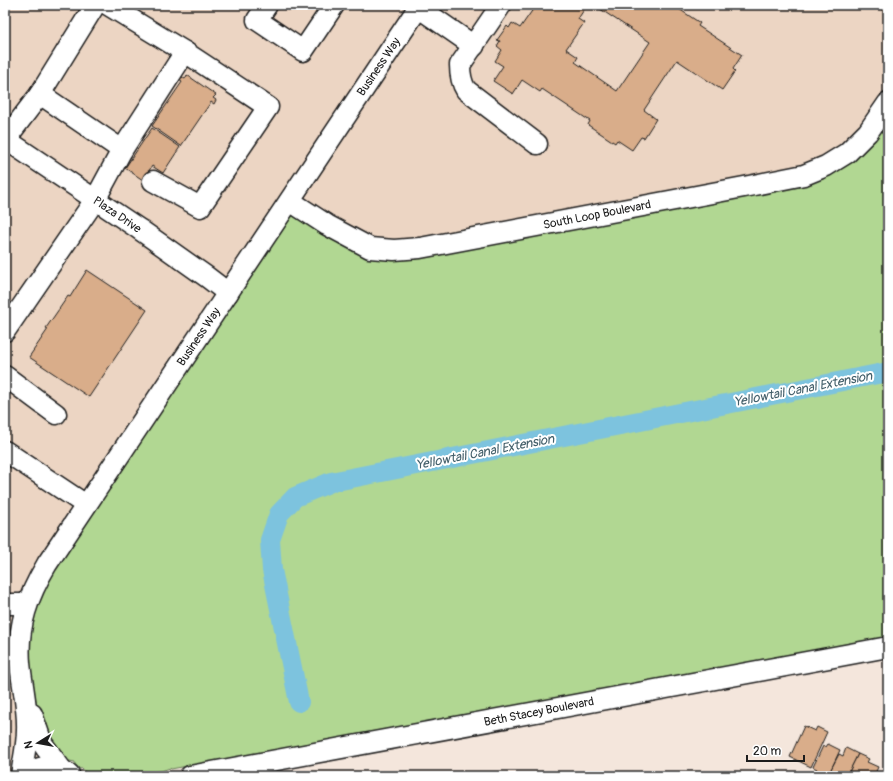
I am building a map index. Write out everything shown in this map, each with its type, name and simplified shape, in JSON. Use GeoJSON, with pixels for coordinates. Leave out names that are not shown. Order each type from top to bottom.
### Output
{"type":"FeatureCollection","features":[{"type":"Feature","properties":{"kind":"street"},"geometry":{"type":"LineString","coordinates":[[5,140],[40,94],[95,5]]}},
{"type":"Feature","properties":{"kind":"street"},"geometry":{"type":"LineString","coordinates":[[108,5],[185,52],[268,107],[200,208],[153,181]]}},
{"type":"Feature","properties":{"kind":"street"},"geometry":{"type":"LineString","coordinates":[[267,5],[257,20],[303,51],[334,5]]}},
{"type":"Feature","properties":{"kind":"street"},"geometry":{"type":"LineString","coordinates":[[501,5],[460,66],[462,84],[466,90],[537,144]]}},
{"type":"Feature","properties":{"kind":"street"},"geometry":{"type":"LineString","coordinates":[[418,6],[474,46]]}},
{"type":"Feature","properties":{"kind":"street","name":"Business Way"},"geometry":{"type":"LineString","coordinates":[[21,776],[27,730],[20,663],[20,643],[23,616],[34,587],[47,564],[290,201],[418,6]]}},
{"type":"Feature","properties":{"kind":"street"},"geometry":{"type":"LineString","coordinates":[[5,331],[95,200],[122,150],[185,52]]}},
{"type":"Feature","properties":{"kind":"street"},"geometry":{"type":"LineString","coordinates":[[40,94],[122,150]]}},
{"type":"Feature","properties":{"kind":"street","name":"South Loop Boulevard"},"geometry":{"type":"LineString","coordinates":[[290,201],[327,225],[370,248],[394,250],[420,248],[804,175],[826,166],[847,153],[868,132],[888,104]]}},
{"type":"Feature","properties":{"kind":"street","name":"Plaza Drive"},"geometry":{"type":"LineString","coordinates":[[5,140],[151,238],[228,293]]}},
{"type":"Feature","properties":{"kind":"street"},"geometry":{"type":"LineString","coordinates":[[5,376],[56,414]]}},
{"type":"Feature","properties":{"kind":"street"},"geometry":{"type":"LineString","coordinates":[[5,451],[86,505]]}},
{"type":"Feature","properties":{"kind":"street"},"geometry":{"type":"LineString","coordinates":[[5,604],[28,604]]}},
{"type":"Feature","properties":{"kind":"street","name":"Beth Stacey Boulevard"},"geometry":{"type":"LineString","coordinates":[[190,776],[888,647]]}},
{"type":"Feature","properties":{"kind":"street","name":"Business Way"},"geometry":{"type":"LineString","coordinates":[[23,683],[42,743],[67,773]]}},
{"type":"Feature","properties":{"kind":"street"},"geometry":{"type":"LineString","coordinates":[[25,776],[29,772],[39,768],[51,767],[67,773]]}},
{"type":"Feature","properties":{"kind":"shaded area"},"geometry":{"type":"Polygon","coordinates":[[[5,5],[888,5],[888,103],[868,132],[23,683],[44,776],[5,776],[5,5]]]}},
{"type":"Feature","properties":{"kind":"green space"},"geometry":{"type":"Polygon","coordinates":[[[888,119],[888,637],[170,768],[161,771],[107,775],[85,772],[82,768],[80,769],[75,765],[75,762],[49,757],[37,706],[31,671],[30,636],[34,611],[39,598],[55,568],[292,213],[365,255],[806,183],[888,119]]]}},
{"type":"Feature","properties":{"kind":"building"},"geometry":{"type":"Polygon","coordinates":[[[536,5],[587,5],[578,19],[584,23],[566,49],[578,57],[575,62],[617,91],[650,42],[594,5],[666,5],[671,8],[673,5],[700,23],[698,26],[742,55],[733,69],[735,71],[722,90],[677,60],[644,110],[656,119],[644,138],[641,137],[632,150],[617,140],[615,143],[588,125],[590,121],[542,89],[540,92],[522,80],[513,94],[493,81],[503,66],[495,61],[502,50],[497,46],[500,41],[497,40],[507,26],[509,28],[512,23],[520,28],[536,5]]]}},
{"type":"Feature","properties":{"kind":"building"},"geometry":{"type":"Polygon","coordinates":[[[187,75],[216,95],[213,98],[216,100],[214,104],[211,102],[181,146],[152,126],[182,82],[179,80],[182,77],[185,79],[187,75]]]}},
{"type":"Feature","properties":{"kind":"building"},"geometry":{"type":"Polygon","coordinates":[[[152,128],[180,147],[163,173],[152,166],[143,180],[125,168],[152,128]]]}},
{"type":"Feature","properties":{"kind":"building"},"geometry":{"type":"Polygon","coordinates":[[[87,270],[147,310],[89,397],[29,357],[48,329],[46,328],[68,296],[70,297],[87,270]]]}},
{"type":"Feature","properties":{"kind":"building"},"geometry":{"type":"Polygon","coordinates":[[[804,726],[815,731],[817,727],[827,732],[811,767],[790,757],[804,726]]]}},
{"type":"Feature","properties":{"kind":"building"},"geometry":{"type":"Polygon","coordinates":[[[828,744],[840,750],[828,776],[814,776],[817,769],[813,767],[823,746],[826,747],[828,744]]]}},
{"type":"Feature","properties":{"kind":"building"},"geometry":{"type":"Polygon","coordinates":[[[846,748],[858,754],[847,776],[828,775],[839,754],[843,756],[846,748]]]}},
{"type":"Feature","properties":{"kind":"building"},"geometry":{"type":"Polygon","coordinates":[[[858,754],[869,759],[867,762],[878,767],[874,776],[847,776],[858,754]]]}},
{"type":"Feature","properties":{"kind":"waterway","name":"Yellowtail Canal Extension"},"geometry":{"type":"LineString","coordinates":[[299,702],[272,570],[270,540],[279,514],[295,497],[331,482],[888,372]]}}]}
